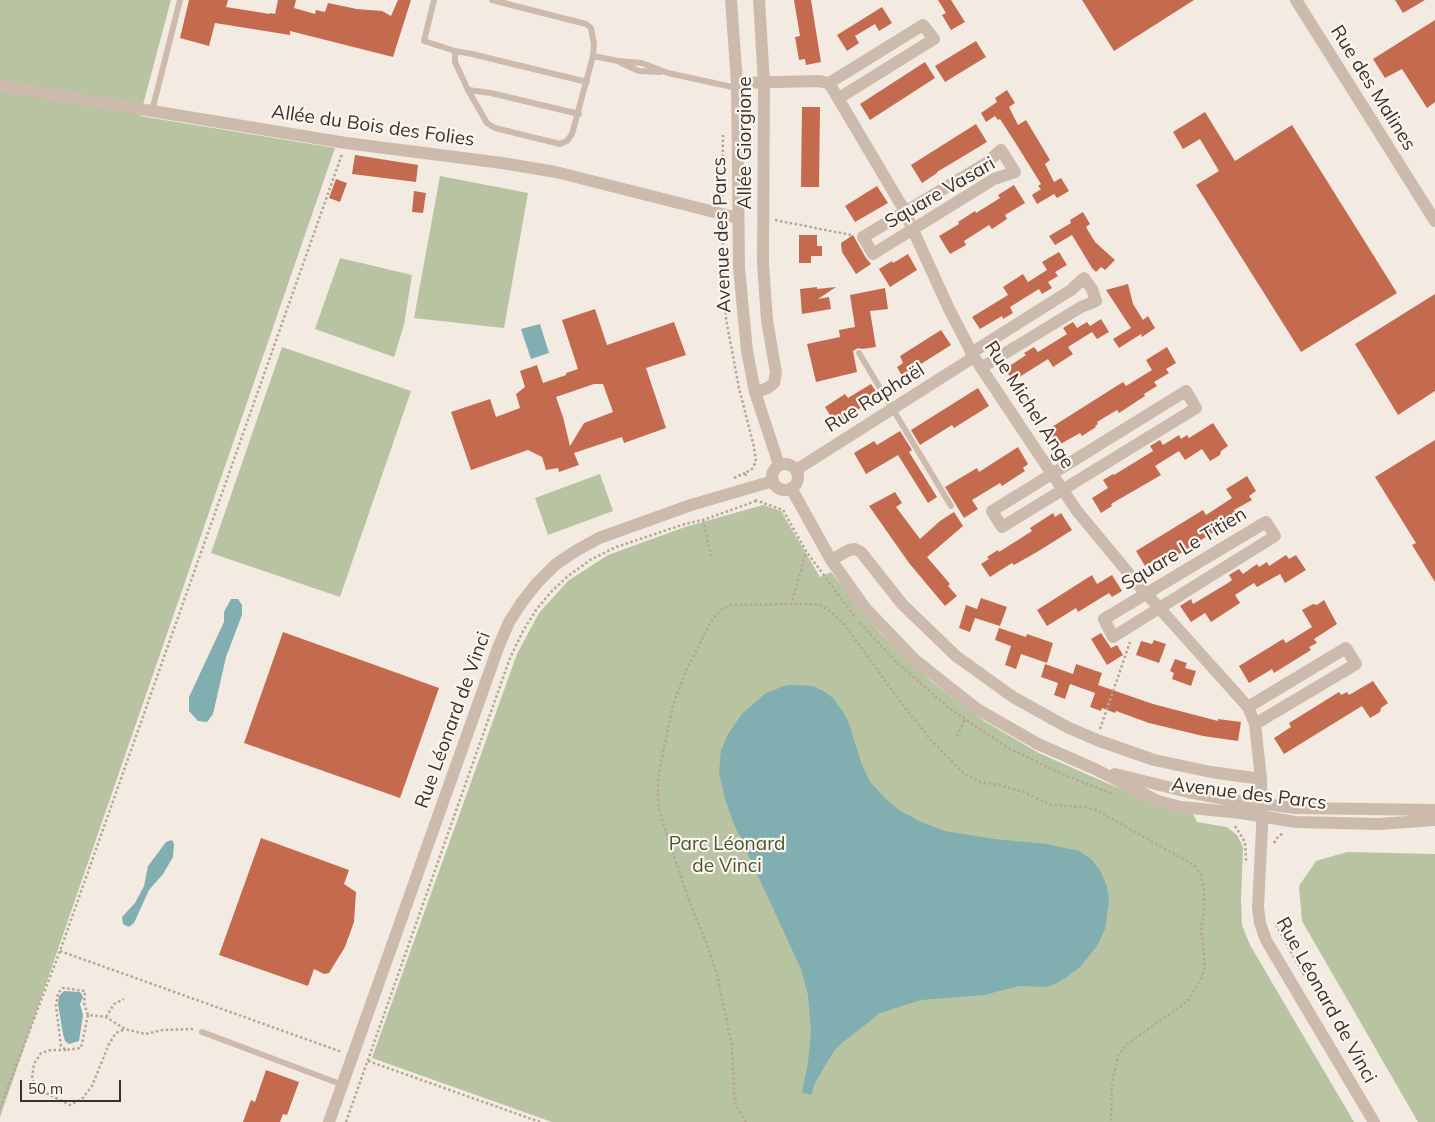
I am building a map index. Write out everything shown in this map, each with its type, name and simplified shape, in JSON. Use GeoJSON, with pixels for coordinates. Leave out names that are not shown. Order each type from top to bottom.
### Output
{"type":"FeatureCollection","features":[{"type":"Feature","properties":{"kind":"street","name":"Avenue des Parcs"},"geometry":{"type":"LineString","coordinates":[[731,0],[737,86],[739,268],[747,351],[755,392],[780,464]]}},
{"type":"Feature","properties":{"kind":"street","name":"Allée Giorgione"},"geometry":{"type":"LineString","coordinates":[[755,392],[768,388],[774,383],[776,372],[767,320],[763,264],[764,82],[759,0]]}},
{"type":"Feature","properties":{"kind":"street","name":"Rue des Malines"},"geometry":{"type":"LineString","coordinates":[[1296,0],[1435,221]]}},
{"type":"Feature","properties":{"kind":"street"},"geometry":{"type":"LineString","coordinates":[[737,86],[764,82],[818,81],[829,83],[923,24],[934,39],[839,98]]}},
{"type":"Feature","properties":{"kind":"street","name":"Rue Michel Ange"},"geometry":{"type":"LineString","coordinates":[[829,83],[905,212],[975,359],[1062,490],[1077,511],[1146,594],[1248,707],[1255,724],[1261,779],[1261,803]]}},
{"type":"Feature","properties":{"kind":"street","name":"Allée du Bois des Folies"},"geometry":{"type":"LineString","coordinates":[[0,86],[346,143],[502,163],[556,172],[738,218]]}},
{"type":"Feature","properties":{"kind":"street","name":"Square Vasari"},"geometry":{"type":"LineString","coordinates":[[1001,150],[1015,172],[994,179],[913,230],[873,254],[863,238],[985,164],[1001,150]]}},
{"type":"Feature","properties":{"kind":"street","name":"Rue Raphaël"},"geometry":{"type":"LineString","coordinates":[[796,470],[975,359],[1071,290],[1084,278],[1092,289],[1096,301],[975,359]]}},
{"type":"Feature","properties":{"kind":"street"},"geometry":{"type":"LineString","coordinates":[[1186,391],[1196,408],[1002,527],[992,511],[1052,474],[1186,391]]}},
{"type":"Feature","properties":{"kind":"street"},"geometry":{"type":"LineString","coordinates":[[780,464],[788,464],[796,470],[798,480],[790,488],[778,488],[773,481],[773,472],[780,464]]}},
{"type":"Feature","properties":{"kind":"street","name":"Rue Léonard de Vinci"},"geometry":{"type":"LineString","coordinates":[[329,1122],[343,1085],[347,1054],[498,648],[509,622],[522,602],[555,565],[599,538],[691,505],[773,481]]}},
{"type":"Feature","properties":{"kind":"street","name":"Avenue des Parcs"},"geometry":{"type":"LineString","coordinates":[[790,488],[831,560],[866,609],[915,660],[977,709],[1038,744],[1158,801],[1181,807],[1241,813],[1296,822],[1386,823],[1435,820]]}},
{"type":"Feature","properties":{"kind":"street","name":"Square Le Titien"},"geometry":{"type":"LineString","coordinates":[[1266,522],[1275,536],[1159,609],[1113,637],[1104,619],[1266,522]]}},
{"type":"Feature","properties":{"kind":"street"},"geometry":{"type":"LineString","coordinates":[[831,560],[849,550],[855,549],[861,552],[902,604],[956,656],[1013,698],[1067,727],[1097,740],[1154,760],[1211,772],[1261,779]]}},
{"type":"Feature","properties":{"kind":"street"},"geometry":{"type":"LineString","coordinates":[[1248,707],[1346,648],[1356,664],[1255,724]]}},
{"type":"Feature","properties":{"kind":"street","name":"Avenue des Parcs"},"geometry":{"type":"LineString","coordinates":[[1095,770],[1230,800],[1296,808],[1435,810]]}},
{"type":"Feature","properties":{"kind":"street","name":"Rue Léonard de Vinci"},"geometry":{"type":"LineString","coordinates":[[1261,803],[1258,907],[1260,923],[1266,940],[1374,1122]]}},
{"type":"Feature","properties":{"kind":"lane"},"geometry":{"type":"LineString","coordinates":[[152,111],[180,0]]}},
{"type":"Feature","properties":{"kind":"lane"},"geometry":{"type":"LineString","coordinates":[[434,0],[424,41],[455,52],[472,54],[587,82]]}},
{"type":"Feature","properties":{"kind":"lane"},"geometry":{"type":"LineString","coordinates":[[455,52],[455,62],[487,123],[495,128],[560,144],[572,134],[579,114],[593,56],[593,34],[591,28],[586,24],[492,0]]}},
{"type":"Feature","properties":{"kind":"lane"},"geometry":{"type":"LineString","coordinates":[[593,56],[642,63],[668,73],[737,86]]}},
{"type":"Feature","properties":{"kind":"lane"},"geometry":{"type":"LineString","coordinates":[[468,90],[491,92],[579,114]]}},
{"type":"Feature","properties":{"kind":"lane"},"geometry":{"type":"LineString","coordinates":[[859,353],[951,506]]}},
{"type":"Feature","properties":{"kind":"lane"},"geometry":{"type":"LineString","coordinates":[[202,1032],[343,1085]]}},
{"type":"Feature","properties":{"kind":"path"},"geometry":{"type":"LineString","coordinates":[[0,1108],[60,952],[346,143]]}},
{"type":"Feature","properties":{"kind":"path"},"geometry":{"type":"LineString","coordinates":[[764,218],[863,238]]}},
{"type":"Feature","properties":{"kind":"path"},"geometry":{"type":"LineString","coordinates":[[730,479],[745,473]]}},
{"type":"Feature","properties":{"kind":"path"},"geometry":{"type":"LineString","coordinates":[[346,1122],[510,658],[536,610],[567,577],[590,560],[616,547],[704,520],[756,501]]}},
{"type":"Feature","properties":{"kind":"path"},"geometry":{"type":"LineString","coordinates":[[704,520],[711,556]]}},
{"type":"Feature","properties":{"kind":"path"},"geometry":{"type":"LineString","coordinates":[[790,606],[806,551]]}},
{"type":"Feature","properties":{"kind":"path"},"geometry":{"type":"LineString","coordinates":[[746,1122],[736,1105],[732,1047],[717,974],[662,824],[657,788],[673,705],[686,670],[712,620],[721,610],[731,606],[790,606],[808,604],[820,606],[830,611],[844,624],[930,740],[963,773],[980,782],[1000,784],[1024,792],[1051,805],[1084,807],[1096,810],[1194,865],[1201,875],[1204,892],[1201,928],[1205,966],[1202,977],[1188,1001],[1127,1044],[1118,1056],[1112,1084],[1111,1122]]}},
{"type":"Feature","properties":{"kind":"path"},"geometry":{"type":"LineString","coordinates":[[1097,740],[1136,623]]}},
{"type":"Feature","properties":{"kind":"path"},"geometry":{"type":"LineString","coordinates":[[957,736],[965,720]]}},
{"type":"Feature","properties":{"kind":"path"},"geometry":{"type":"LineString","coordinates":[[1274,850],[1277,838],[1285,832]]}},
{"type":"Feature","properties":{"kind":"path"},"geometry":{"type":"LineString","coordinates":[[1274,921],[1308,983]]}},
{"type":"Feature","properties":{"kind":"path"},"geometry":{"type":"LineString","coordinates":[[60,952],[540,1122]]}},
{"type":"Feature","properties":{"kind":"path"},"geometry":{"type":"LineString","coordinates":[[66,1050],[61,1046],[56,1006],[58,993],[63,988],[85,991],[84,1003],[88,1015],[81,1048],[66,1050],[51,1050],[41,1053],[34,1064],[32,1078],[36,1088],[70,1105],[82,1099],[92,1086],[109,1044],[116,1033],[125,1029]]}},
{"type":"Feature","properties":{"kind":"path"},"geometry":{"type":"LineString","coordinates":[[106,1016],[114,1004],[124,1000]]}},
{"type":"Feature","properties":{"kind":"path"},"geometry":{"type":"LineString","coordinates":[[88,1015],[106,1016],[125,1029],[145,1034],[178,1029],[193,1029],[202,1032]]}},
{"type":"Feature","properties":{"kind":"path"},"geometry":{"type":"LineString","coordinates":[[344,1045],[347,1054]]}},
{"type":"Feature","properties":{"kind":"path"},"geometry":{"type":"LineString","coordinates":[[339,1059],[347,1054]]}},
{"type":"Feature","properties":{"kind":"green space"},"geometry":{"type":"Polygon","coordinates":[[[0,0],[171,0],[140,116],[335,148],[0,1117],[0,0]]]}},
{"type":"Feature","properties":{"kind":"green space"},"geometry":{"type":"Polygon","coordinates":[[[440,176],[528,193],[504,328],[414,318],[440,176]]]}},
{"type":"Feature","properties":{"kind":"green space"},"geometry":{"type":"Polygon","coordinates":[[[340,258],[412,275],[404,325],[394,357],[315,329],[340,258]]]}},
{"type":"Feature","properties":{"kind":"green space"},"geometry":{"type":"Polygon","coordinates":[[[282,347],[411,391],[340,597],[211,553],[282,347]]]}},
{"type":"Feature","properties":{"kind":"green space"},"geometry":{"type":"Polygon","coordinates":[[[600,474],[613,511],[548,535],[535,498],[600,474]]]}},
{"type":"Feature","properties":{"kind":"green space","name":"Parc Léonard de Vinci"},"geometry":{"type":"Polygon","coordinates":[[[763,505],[781,511],[820,577],[831,572],[879,632],[931,681],[984,721],[1039,753],[1143,798],[1193,814],[1197,822],[1227,827],[1237,835],[1243,847],[1242,925],[1250,945],[1354,1122],[552,1122],[372,1058],[517,654],[539,613],[568,581],[608,555],[685,527],[763,505]]]}},
{"type":"Feature","properties":{"kind":"green space"},"geometry":{"type":"Polygon","coordinates":[[[1347,852],[1435,854],[1435,1122],[1418,1122],[1302,921],[1299,886],[1316,861],[1347,852]]]}},
{"type":"Feature","properties":{"kind":"water"},"geometry":{"type":"Polygon","coordinates":[[[540,324],[549,353],[531,359],[521,329],[540,324]]]}},
{"type":"Feature","properties":{"kind":"water"},"geometry":{"type":"Polygon","coordinates":[[[231,599],[238,599],[242,605],[242,615],[226,657],[213,714],[207,722],[198,721],[189,711],[189,697],[224,622],[224,612],[231,599]]]}},
{"type":"Feature","properties":{"kind":"water"},"geometry":{"type":"Polygon","coordinates":[[[792,685],[813,686],[834,699],[848,721],[862,765],[870,782],[899,810],[921,822],[945,831],[994,839],[1047,844],[1079,851],[1092,860],[1101,872],[1107,887],[1109,900],[1105,929],[1097,946],[1080,967],[1068,976],[1046,987],[1019,986],[984,995],[921,1000],[880,1013],[835,1050],[815,1083],[811,1095],[802,1092],[808,1063],[811,1031],[808,995],[801,969],[734,824],[725,799],[719,772],[721,751],[728,734],[742,714],[766,693],[792,685]]]}},
{"type":"Feature","properties":{"kind":"water"},"geometry":{"type":"Polygon","coordinates":[[[172,840],[174,844],[173,857],[163,874],[149,890],[134,923],[129,927],[123,924],[122,917],[135,903],[144,886],[148,866],[166,842],[172,840]]]}},
{"type":"Feature","properties":{"kind":"water"},"geometry":{"type":"Polygon","coordinates":[[[64,991],[80,992],[83,997],[80,1004],[83,1015],[79,1041],[69,1044],[65,1041],[63,1034],[58,1004],[59,996],[64,991]]]}},
{"type":"Feature","properties":{"kind":"building"},"geometry":{"type":"Polygon","coordinates":[[[189,0],[228,0],[226,7],[275,14],[278,0],[296,0],[294,8],[315,14],[316,10],[325,12],[328,3],[357,9],[382,11],[391,16],[398,0],[411,0],[393,57],[290,31],[290,35],[215,23],[209,46],[180,38],[189,0]]]}},
{"type":"Feature","properties":{"kind":"building"},"geometry":{"type":"Polygon","coordinates":[[[794,0],[811,0],[821,62],[806,65],[805,59],[799,60],[795,37],[800,36],[794,0]]]}},
{"type":"Feature","properties":{"kind":"building"},"geometry":{"type":"Polygon","coordinates":[[[938,0],[951,0],[965,22],[951,30],[942,15],[946,13],[938,0]]]}},
{"type":"Feature","properties":{"kind":"building"},"geometry":{"type":"Polygon","coordinates":[[[1082,0],[1194,0],[1114,51],[1082,0]]]}},
{"type":"Feature","properties":{"kind":"building"},"geometry":{"type":"Polygon","coordinates":[[[1395,0],[1425,0],[1403,13],[1395,0]]]}},
{"type":"Feature","properties":{"kind":"building"},"geometry":{"type":"Polygon","coordinates":[[[882,7],[892,23],[879,31],[875,24],[855,36],[859,43],[847,51],[837,35],[882,7]]]}},
{"type":"Feature","properties":{"kind":"building"},"geometry":{"type":"Polygon","coordinates":[[[1435,20],[1435,102],[1427,108],[1402,69],[1385,78],[1373,59],[1435,20]]]}},
{"type":"Feature","properties":{"kind":"building"},"geometry":{"type":"Polygon","coordinates":[[[976,41],[986,57],[945,82],[935,66],[976,41]]]}},
{"type":"Feature","properties":{"kind":"building"},"geometry":{"type":"Polygon","coordinates":[[[925,62],[935,78],[870,120],[860,104],[925,62]]]}},
{"type":"Feature","properties":{"kind":"building"},"geometry":{"type":"Polygon","coordinates":[[[1007,90],[1015,103],[1009,107],[1018,125],[1026,120],[1050,160],[1045,164],[1054,182],[1061,178],[1069,191],[1057,198],[1054,194],[1037,204],[1032,195],[1041,189],[1038,186],[1041,184],[1000,119],[998,120],[995,116],[986,122],[981,113],[997,102],[995,98],[1007,90]]]}},
{"type":"Feature","properties":{"kind":"building"},"geometry":{"type":"Polygon","coordinates":[[[802,107],[820,107],[819,187],[801,187],[802,107]]]}},
{"type":"Feature","properties":{"kind":"building"},"geometry":{"type":"Polygon","coordinates":[[[1205,112],[1235,161],[1292,125],[1397,293],[1301,352],[1196,185],[1219,171],[1200,139],[1183,149],[1173,132],[1205,112]]]}},
{"type":"Feature","properties":{"kind":"building"},"geometry":{"type":"Polygon","coordinates":[[[976,124],[987,142],[922,183],[911,165],[976,124]]]}},
{"type":"Feature","properties":{"kind":"building"},"geometry":{"type":"Polygon","coordinates":[[[355,155],[418,165],[416,182],[352,174],[355,155]]]}},
{"type":"Feature","properties":{"kind":"building"},"geometry":{"type":"Polygon","coordinates":[[[336,179],[347,183],[340,202],[329,198],[336,179]]]}},
{"type":"Feature","properties":{"kind":"building"},"geometry":{"type":"Polygon","coordinates":[[[1014,185],[1025,203],[1005,215],[1007,219],[992,229],[989,225],[964,241],[966,245],[950,254],[939,236],[959,224],[958,222],[975,211],[976,213],[1000,198],[998,195],[1014,185]]]}},
{"type":"Feature","properties":{"kind":"building"},"geometry":{"type":"Polygon","coordinates":[[[877,186],[888,203],[855,222],[845,206],[877,186]]]}},
{"type":"Feature","properties":{"kind":"building"},"geometry":{"type":"Polygon","coordinates":[[[414,191],[426,193],[423,213],[412,212],[414,191]]]}},
{"type":"Feature","properties":{"kind":"building"},"geometry":{"type":"Polygon","coordinates":[[[1083,212],[1090,224],[1086,227],[1095,242],[1115,260],[1105,270],[1101,267],[1096,272],[1092,268],[1072,235],[1055,245],[1049,236],[1071,223],[1070,220],[1083,212]]]}},
{"type":"Feature","properties":{"kind":"building"},"geometry":{"type":"Polygon","coordinates":[[[799,235],[817,235],[817,246],[822,246],[822,256],[811,256],[811,263],[799,263],[799,235]]]}},
{"type":"Feature","properties":{"kind":"building"},"geometry":{"type":"Polygon","coordinates":[[[853,235],[871,264],[856,274],[842,252],[841,243],[853,235]]]}},
{"type":"Feature","properties":{"kind":"building"},"geometry":{"type":"Polygon","coordinates":[[[1059,252],[1067,265],[1055,272],[1058,276],[1048,282],[1052,288],[1042,294],[1039,289],[1010,307],[1013,313],[1003,319],[1002,316],[980,329],[972,317],[1008,295],[1003,287],[1023,274],[1028,282],[1047,270],[1042,262],[1059,252]]]}},
{"type":"Feature","properties":{"kind":"building"},"geometry":{"type":"Polygon","coordinates":[[[908,254],[917,270],[890,287],[879,269],[908,254]]]}},
{"type":"Feature","properties":{"kind":"building"},"geometry":{"type":"Polygon","coordinates":[[[1128,284],[1133,304],[1143,320],[1148,316],[1155,328],[1142,337],[1141,334],[1119,348],[1113,339],[1131,328],[1106,290],[1128,284]]]}},
{"type":"Feature","properties":{"kind":"building"},"geometry":{"type":"Polygon","coordinates":[[[817,287],[817,289],[836,287],[818,299],[829,297],[831,309],[802,314],[800,289],[817,287]]]}},
{"type":"Feature","properties":{"kind":"building"},"geometry":{"type":"Polygon","coordinates":[[[885,288],[888,309],[870,311],[876,347],[858,348],[853,351],[857,372],[816,382],[807,344],[840,337],[839,330],[855,327],[850,295],[885,288]]]}},
{"type":"Feature","properties":{"kind":"building"},"geometry":{"type":"Polygon","coordinates":[[[1435,294],[1435,391],[1398,415],[1355,344],[1435,294]]]}},
{"type":"Feature","properties":{"kind":"building"},"geometry":{"type":"Polygon","coordinates":[[[595,309],[607,345],[674,322],[686,355],[646,368],[666,428],[624,443],[622,437],[574,453],[579,465],[559,472],[558,468],[546,470],[542,457],[528,450],[471,470],[451,412],[490,399],[496,417],[520,408],[516,394],[525,387],[520,371],[537,365],[543,383],[578,369],[562,320],[595,309]],[[594,384],[556,397],[570,446],[584,423],[613,412],[603,384],[594,384]]]}},
{"type":"Feature","properties":{"kind":"building"},"geometry":{"type":"Polygon","coordinates":[[[1101,319],[1109,332],[1097,339],[1092,332],[1068,347],[1073,354],[1053,367],[1048,359],[1013,381],[1005,369],[1026,355],[1024,353],[1034,347],[1038,352],[1067,334],[1063,328],[1073,322],[1077,328],[1087,322],[1090,326],[1101,319]]]}},
{"type":"Feature","properties":{"kind":"building"},"geometry":{"type":"Polygon","coordinates":[[[941,330],[951,345],[902,376],[897,367],[903,363],[900,356],[941,330]]]}},
{"type":"Feature","properties":{"kind":"building"},"geometry":{"type":"Polygon","coordinates":[[[1167,347],[1176,363],[1166,369],[1169,373],[1154,382],[1157,386],[1119,413],[1117,410],[1097,422],[1096,427],[1082,436],[1080,433],[1057,446],[1047,430],[1123,382],[1126,386],[1152,370],[1146,360],[1167,347]]]}},
{"type":"Feature","properties":{"kind":"building"},"geometry":{"type":"Polygon","coordinates":[[[871,384],[879,396],[856,411],[858,415],[838,428],[825,407],[845,394],[848,398],[871,384]]]}},
{"type":"Feature","properties":{"kind":"building"},"geometry":{"type":"Polygon","coordinates":[[[978,388],[989,406],[954,428],[952,425],[920,445],[911,430],[978,388]]]}},
{"type":"Feature","properties":{"kind":"building"},"geometry":{"type":"Polygon","coordinates":[[[1213,423],[1228,446],[1221,451],[1220,455],[1210,461],[1202,449],[1185,460],[1179,451],[1155,466],[1161,475],[1111,504],[1112,506],[1101,513],[1092,498],[1108,488],[1103,480],[1153,451],[1150,446],[1160,440],[1163,445],[1179,435],[1181,439],[1187,435],[1189,438],[1213,423]]]}},
{"type":"Feature","properties":{"kind":"building"},"geometry":{"type":"Polygon","coordinates":[[[900,431],[912,450],[909,452],[937,497],[928,503],[898,455],[866,474],[854,453],[874,441],[877,445],[900,431]]]}},
{"type":"Feature","properties":{"kind":"building"},"geometry":{"type":"Polygon","coordinates":[[[1435,440],[1435,582],[1412,545],[1416,543],[1375,477],[1435,440]]]}},
{"type":"Feature","properties":{"kind":"building"},"geometry":{"type":"Polygon","coordinates":[[[1018,447],[1028,464],[1023,468],[1025,471],[1002,486],[1000,483],[972,500],[978,509],[964,518],[945,487],[977,468],[979,472],[1018,447]]]}},
{"type":"Feature","properties":{"kind":"building"},"geometry":{"type":"Polygon","coordinates":[[[1247,476],[1256,491],[1249,496],[1252,500],[1234,510],[1237,514],[1229,519],[1231,521],[1173,558],[1171,555],[1163,559],[1161,556],[1145,566],[1136,551],[1203,510],[1206,515],[1232,498],[1226,489],[1247,476]]]}},
{"type":"Feature","properties":{"kind":"building"},"geometry":{"type":"Polygon","coordinates":[[[895,492],[902,503],[896,507],[920,539],[940,521],[954,512],[963,526],[927,557],[950,584],[948,586],[957,596],[945,606],[909,563],[869,506],[895,492]]]}},
{"type":"Feature","properties":{"kind":"building"},"geometry":{"type":"Polygon","coordinates":[[[1053,513],[1055,517],[1061,513],[1072,530],[1037,552],[1014,565],[1012,563],[990,577],[981,564],[989,559],[987,557],[998,550],[999,552],[1032,531],[1030,528],[1053,513]]]}},
{"type":"Feature","properties":{"kind":"building"},"geometry":{"type":"Polygon","coordinates":[[[1286,555],[1289,559],[1296,555],[1306,570],[1285,583],[1280,574],[1257,587],[1254,583],[1235,595],[1240,603],[1211,622],[1205,613],[1191,622],[1180,606],[1191,599],[1193,604],[1228,583],[1232,580],[1229,575],[1239,569],[1243,574],[1257,564],[1259,567],[1267,562],[1269,566],[1286,555]]]}},
{"type":"Feature","properties":{"kind":"building"},"geometry":{"type":"Polygon","coordinates":[[[1092,575],[1097,584],[1112,575],[1122,591],[1112,597],[1109,593],[1078,612],[1076,608],[1047,626],[1037,610],[1092,575]]]}},
{"type":"Feature","properties":{"kind":"building"},"geometry":{"type":"Polygon","coordinates":[[[981,598],[1007,607],[1000,626],[975,618],[970,632],[959,628],[966,605],[977,609],[981,598]]]}},
{"type":"Feature","properties":{"kind":"building"},"geometry":{"type":"Polygon","coordinates":[[[1324,600],[1337,624],[1314,639],[1317,643],[1309,647],[1311,650],[1274,673],[1272,669],[1249,683],[1239,666],[1283,639],[1286,643],[1312,627],[1302,610],[1313,604],[1317,605],[1324,600]]]}},
{"type":"Feature","properties":{"kind":"building"},"geometry":{"type":"Polygon","coordinates":[[[999,628],[1026,637],[1027,634],[1053,643],[1047,663],[1021,654],[1016,669],[1005,665],[1011,646],[995,640],[999,628]]]}},
{"type":"Feature","properties":{"kind":"building"},"geometry":{"type":"Polygon","coordinates":[[[283,632],[439,688],[400,798],[244,743],[283,632]]]}},
{"type":"Feature","properties":{"kind":"building"},"geometry":{"type":"Polygon","coordinates":[[[1101,633],[1111,648],[1117,645],[1123,655],[1107,665],[1091,639],[1101,633]]]}},
{"type":"Feature","properties":{"kind":"building"},"geometry":{"type":"Polygon","coordinates":[[[1154,640],[1166,644],[1159,663],[1136,655],[1141,641],[1152,644],[1154,640]]]}},
{"type":"Feature","properties":{"kind":"building"},"geometry":{"type":"Polygon","coordinates":[[[1175,659],[1187,663],[1185,668],[1196,671],[1191,686],[1172,679],[1174,673],[1170,671],[1175,659]]]}},
{"type":"Feature","properties":{"kind":"building"},"geometry":{"type":"Polygon","coordinates":[[[1045,664],[1073,674],[1076,664],[1102,673],[1098,685],[1153,704],[1218,721],[1218,719],[1241,722],[1238,741],[1203,736],[1149,723],[1116,711],[1115,713],[1102,708],[1101,711],[1090,707],[1095,693],[1070,684],[1065,699],[1054,695],[1058,683],[1041,677],[1045,664]]]}},
{"type":"Feature","properties":{"kind":"building"},"geometry":{"type":"Polygon","coordinates":[[[1373,681],[1388,703],[1381,708],[1380,712],[1370,718],[1362,706],[1284,754],[1274,738],[1291,727],[1289,723],[1339,692],[1341,695],[1347,692],[1349,695],[1373,681]]]}},
{"type":"Feature","properties":{"kind":"building"},"geometry":{"type":"Polygon","coordinates":[[[261,838],[349,870],[344,884],[356,892],[354,922],[345,947],[329,973],[324,974],[314,969],[308,986],[219,955],[261,838]]]}},
{"type":"Feature","properties":{"kind":"building"},"geometry":{"type":"Polygon","coordinates":[[[266,1070],[299,1082],[287,1115],[283,1114],[280,1122],[243,1122],[251,1100],[255,1102],[266,1070]]]}}]}
